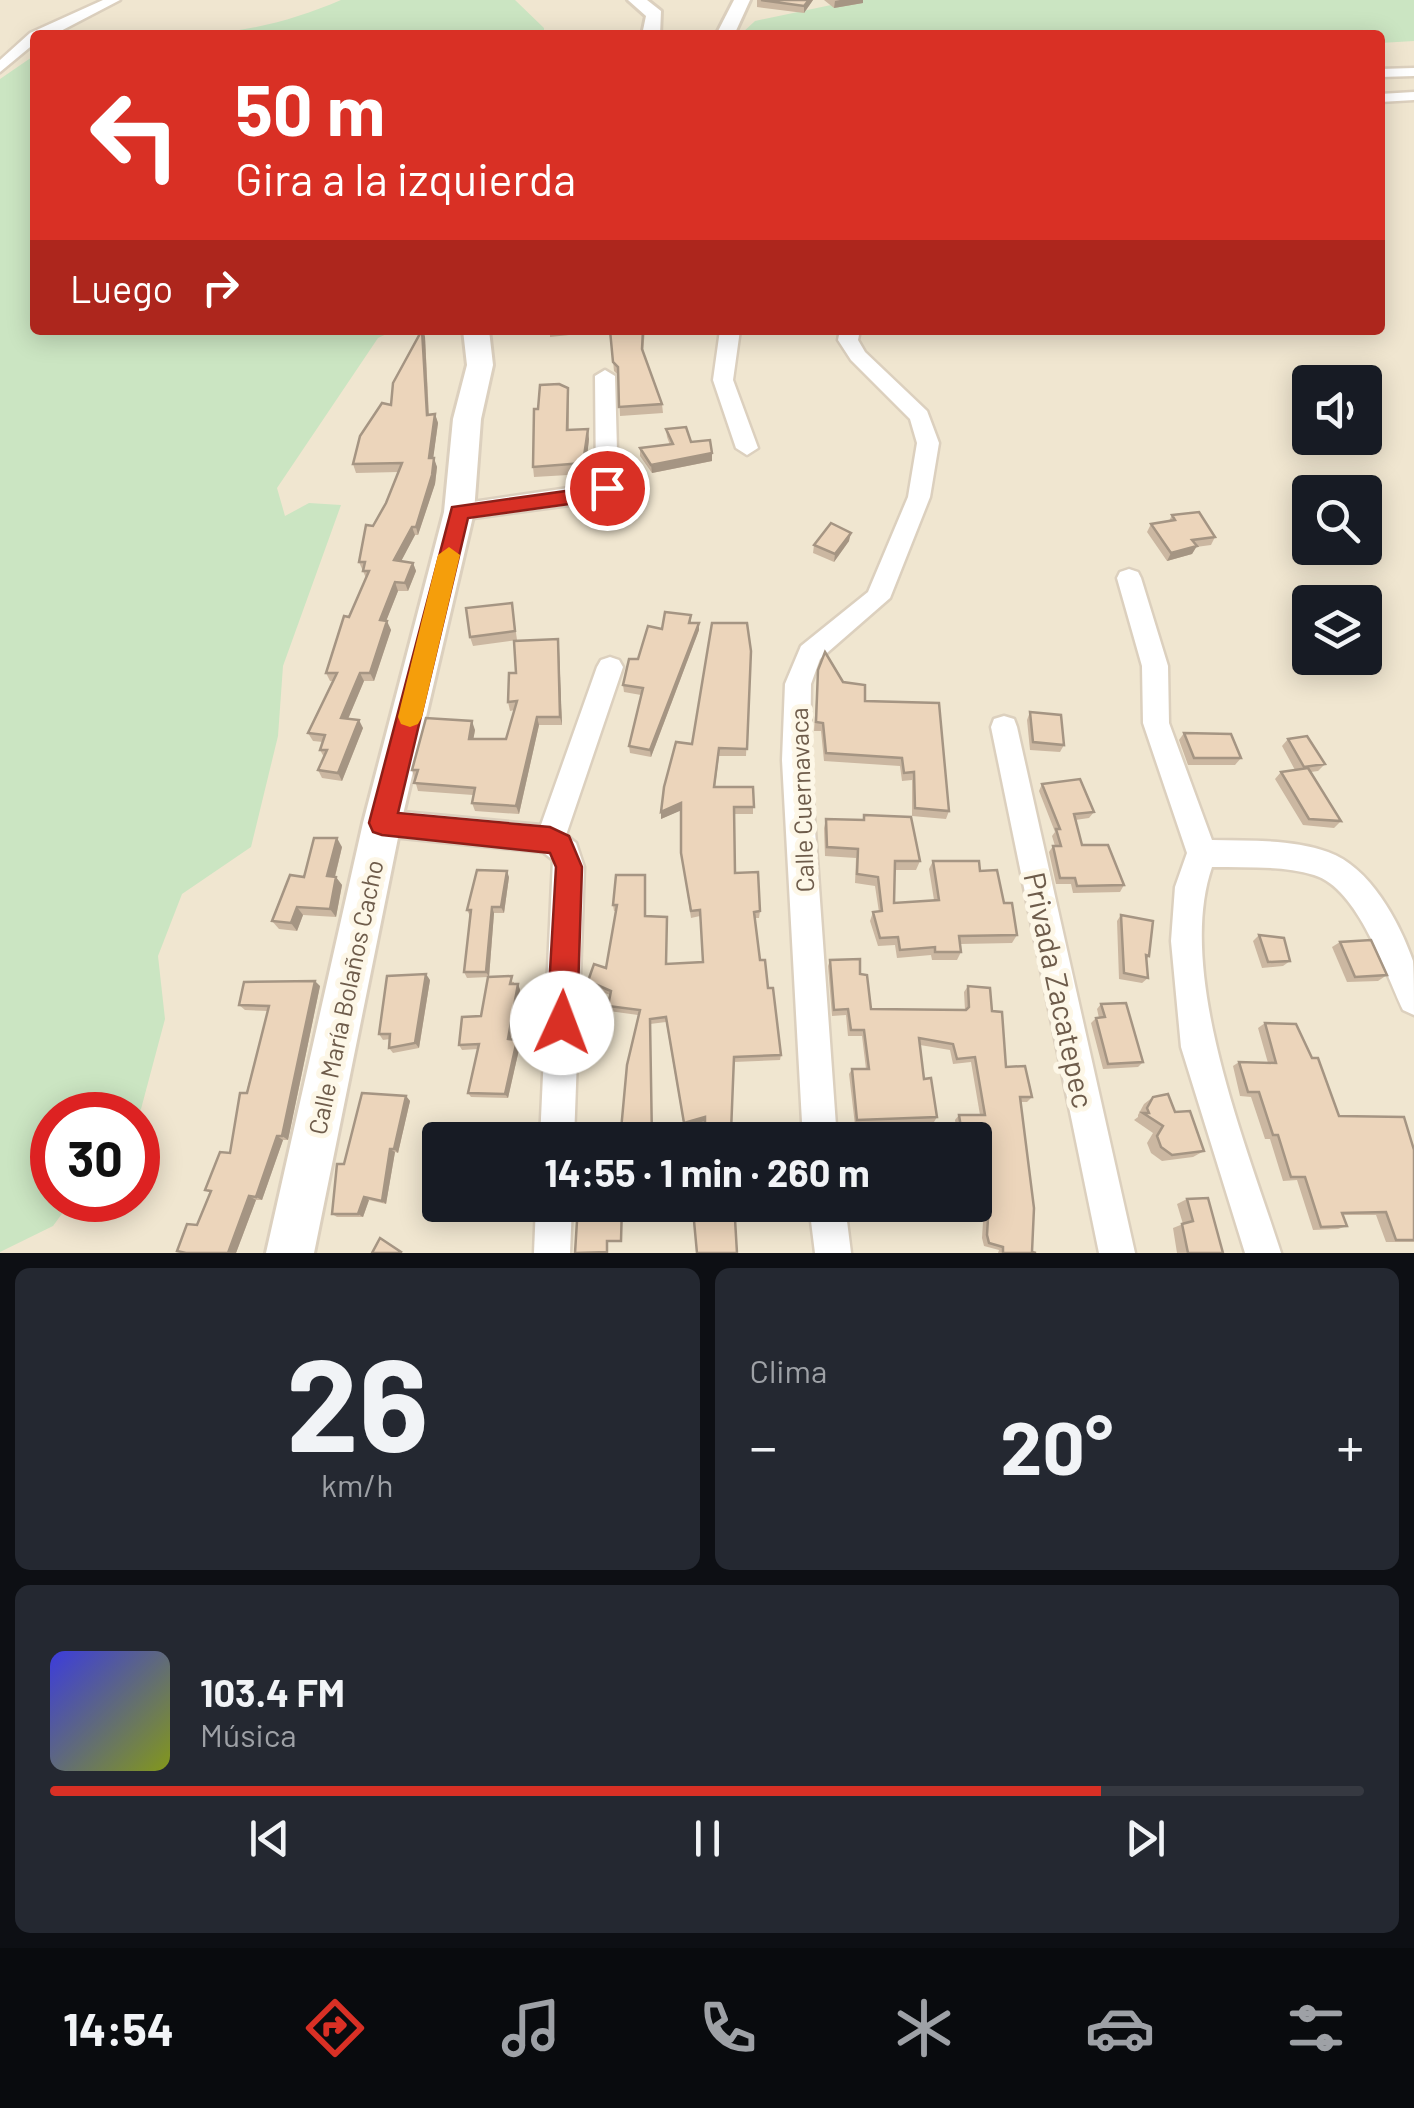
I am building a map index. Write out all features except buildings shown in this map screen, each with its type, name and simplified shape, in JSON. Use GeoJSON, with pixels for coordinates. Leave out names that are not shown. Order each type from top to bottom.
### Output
{"type":"FeatureCollection","features":[{"type":"Feature","properties":{"kind":"street"},"geometry":{"type":"LineString","coordinates":[[49,30],[113,0]]}},
{"type":"Feature","properties":{"kind":"street"},"geometry":{"type":"LineString","coordinates":[[636,0],[655,15],[652,30]]}},
{"type":"Feature","properties":{"kind":"street"},"geometry":{"type":"LineString","coordinates":[[727,30],[742,0]]}},
{"type":"Feature","properties":{"kind":"street"},"geometry":{"type":"LineString","coordinates":[[0,68],[30,41]]}},
{"type":"Feature","properties":{"kind":"street"},"geometry":{"type":"LineString","coordinates":[[1385,73],[1414,72]]}},
{"type":"Feature","properties":{"kind":"street"},"geometry":{"type":"LineString","coordinates":[[1385,98],[1414,96]]}},
{"type":"Feature","properties":{"kind":"street","name":"Calle María Bolaños Cacho"},"geometry":{"type":"LineString","coordinates":[[290,1253],[382,823],[459,512],[467,419],[480,365],[477,335]]}},
{"type":"Feature","properties":{"kind":"street"},"geometry":{"type":"LineString","coordinates":[[729,335],[723,380],[747,448]]}},
{"type":"Feature","properties":{"kind":"street","name":"Calle Cuernavaca"},"geometry":{"type":"LineString","coordinates":[[819,1122],[796,760],[798,684],[810,653],[878,598],[919,497],[928,443],[920,416],[858,356],[849,335]]}},
{"type":"Feature","properties":{"kind":"street"},"geometry":{"type":"LineString","coordinates":[[459,512],[598,493],[607,488],[605,376]]}},
{"type":"Feature","properties":{"kind":"street"},"geometry":{"type":"LineString","coordinates":[[1129,578],[1155,666],[1156,722],[1202,853],[1190,887],[1187,941],[1198,1047],[1263,1253]]}},
{"type":"Feature","properties":{"kind":"street"},"geometry":{"type":"LineString","coordinates":[[550,839],[610,667]]}},
{"type":"Feature","properties":{"kind":"street","name":"Privada Zacatepec"},"geometry":{"type":"LineString","coordinates":[[1004,728],[1117,1253]]}},
{"type":"Feature","properties":{"kind":"street"},"geometry":{"type":"LineString","coordinates":[[382,823],[550,839],[566,854],[569,867],[558,1122]]}},
{"type":"Feature","properties":{"kind":"street"},"geometry":{"type":"LineString","coordinates":[[1202,853],[1322,863],[1342,873],[1356,886],[1414,999]]}},
{"type":"Feature","properties":{"kind":"street"},"geometry":{"type":"LineString","coordinates":[[552,1253],[553,1222]]}},
{"type":"Feature","properties":{"kind":"street"},"geometry":{"type":"LineString","coordinates":[[829,1222],[832,1253]]}},
{"type":"Feature","properties":{"kind":"shaded area"},"geometry":{"type":"Polygon","coordinates":[[[0,0],[1414,0],[1414,1253],[0,1253],[0,0]]]}},
{"type":"Feature","properties":{"kind":"green space"},"geometry":{"type":"Polygon","coordinates":[[[341,0],[515,0],[544,30],[240,30],[341,0]]]}},
{"type":"Feature","properties":{"kind":"green space"},"geometry":{"type":"Polygon","coordinates":[[[855,0],[1414,0],[1414,41],[1385,43],[1385,30],[745,30],[755,21],[855,0]]]}},
{"type":"Feature","properties":{"kind":"green space"},"geometry":{"type":"Polygon","coordinates":[[[30,58],[30,335],[384,335],[378,338],[277,488],[285,516],[309,503],[341,505],[283,666],[278,736],[251,847],[182,894],[158,956],[165,1019],[146,1092],[30,1092],[30,1222],[56,1222],[0,1252],[0,79],[30,58]]]}},
{"type":"Feature","properties":{"kind":"slow traffic"},"geometry":{"type":"LineString","coordinates":[[410,717],[449,555]]}},
{"type":"Feature","properties":{"kind":"route"},"geometry":{"type":"LineString","coordinates":[[562,1023],[569,867],[560,845],[550,839],[382,823],[459,512],[598,493],[607,488]]}}]}
